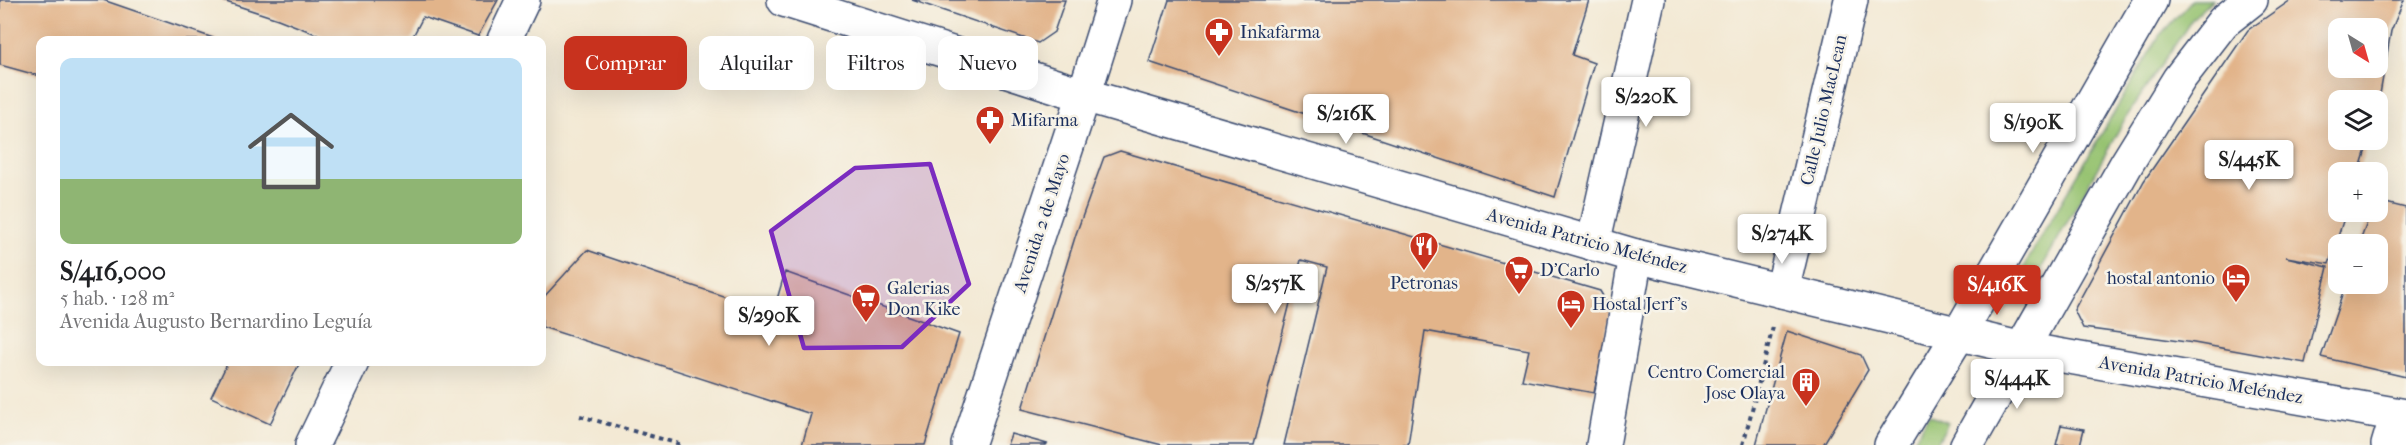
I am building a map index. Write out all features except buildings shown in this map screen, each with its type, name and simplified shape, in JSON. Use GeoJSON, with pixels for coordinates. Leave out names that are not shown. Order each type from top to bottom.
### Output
{"type":"FeatureCollection","features":[{"type":"Feature","properties":{"kind":"street"},"geometry":{"type":"LineString","coordinates":[[506,36],[524,0]]}},
{"type":"Feature","properties":{"kind":"street","name":"Avenida Patricio Meléndez"},"geometry":{"type":"LineString","coordinates":[[783,0],[1084,95],[1636,256],[2023,349],[2397,425]]}},
{"type":"Feature","properties":{"kind":"street","name":"Avenida 2 de Mayo"},"geometry":{"type":"LineString","coordinates":[[968,445],[1114,0]]}},
{"type":"Feature","properties":{"kind":"street"},"geometry":{"type":"LineString","coordinates":[[1593,244],[1648,0]]}},
{"type":"Feature","properties":{"kind":"street","name":"Calle Julio MacLean"},"geometry":{"type":"LineString","coordinates":[[1782,291],[1851,0]]}},
{"type":"Feature","properties":{"kind":"street"},"geometry":{"type":"LineString","coordinates":[[1891,445],[1959,334],[2151,0]]}},
{"type":"Feature","properties":{"kind":"street"},"geometry":{"type":"LineString","coordinates":[[1967,445],[2127,163],[2179,79],[2223,22],[2251,0]]}},
{"type":"Feature","properties":{"kind":"street"},"geometry":{"type":"LineString","coordinates":[[1603,445],[1636,256]]}},
{"type":"Feature","properties":{"kind":"street"},"geometry":{"type":"LineString","coordinates":[[312,445],[350,366]]}},
{"type":"Feature","properties":{"kind":"path"},"geometry":{"type":"LineString","coordinates":[[1743,445],[1782,291]]}},
{"type":"Feature","properties":{"kind":"path"},"geometry":{"type":"LineString","coordinates":[[580,416],[682,445]]}},
{"type":"Feature","properties":{"kind":"highlighted area"},"geometry":{"type":"Polygon","coordinates":[[[930,164],[969,284],[902,347],[804,348],[771,231],[855,168],[930,164]]]}},
{"type":"Feature","properties":{"kind":"green space"},"geometry":{"type":"Polygon","coordinates":[[[2192,0],[2212,0],[2193,18],[2125,119],[2025,298],[2009,296],[2035,247],[2159,36],[2192,0]]]}},
{"type":"Feature","properties":{"kind":"green space"},"geometry":{"type":"Polygon","coordinates":[[[1929,415],[1948,423],[1936,445],[1911,445],[1929,415]]]}},
{"type":"Feature","properties":{"kind":"place","name":"Inkafarma"},"geometry":{"type":"Point","coordinates":[1219,58]}},
{"type":"Feature","properties":{"kind":"place","name":"Mifarma"},"geometry":{"type":"Point","coordinates":[990,146]}},
{"type":"Feature","properties":{"kind":"place","name":"Petronas"},"geometry":{"type":"Point","coordinates":[1424,272]}},
{"type":"Feature","properties":{"kind":"place","name":"D'Carlo"},"geometry":{"type":"Point","coordinates":[1519,296]}},
{"type":"Feature","properties":{"kind":"place","name":"hostal antonio"},"geometry":{"type":"Point","coordinates":[2236,304]}},
{"type":"Feature","properties":{"kind":"place","name":"Galerias Don Kike"},"geometry":{"type":"Point","coordinates":[866,324]}},
{"type":"Feature","properties":{"kind":"place","name":"Hostal Jerf's"},"geometry":{"type":"Point","coordinates":[1571,330]}},
{"type":"Feature","properties":{"kind":"place","name":"Centro Comercial Jose Olaya"},"geometry":{"type":"Point","coordinates":[1806,408]}}]}
